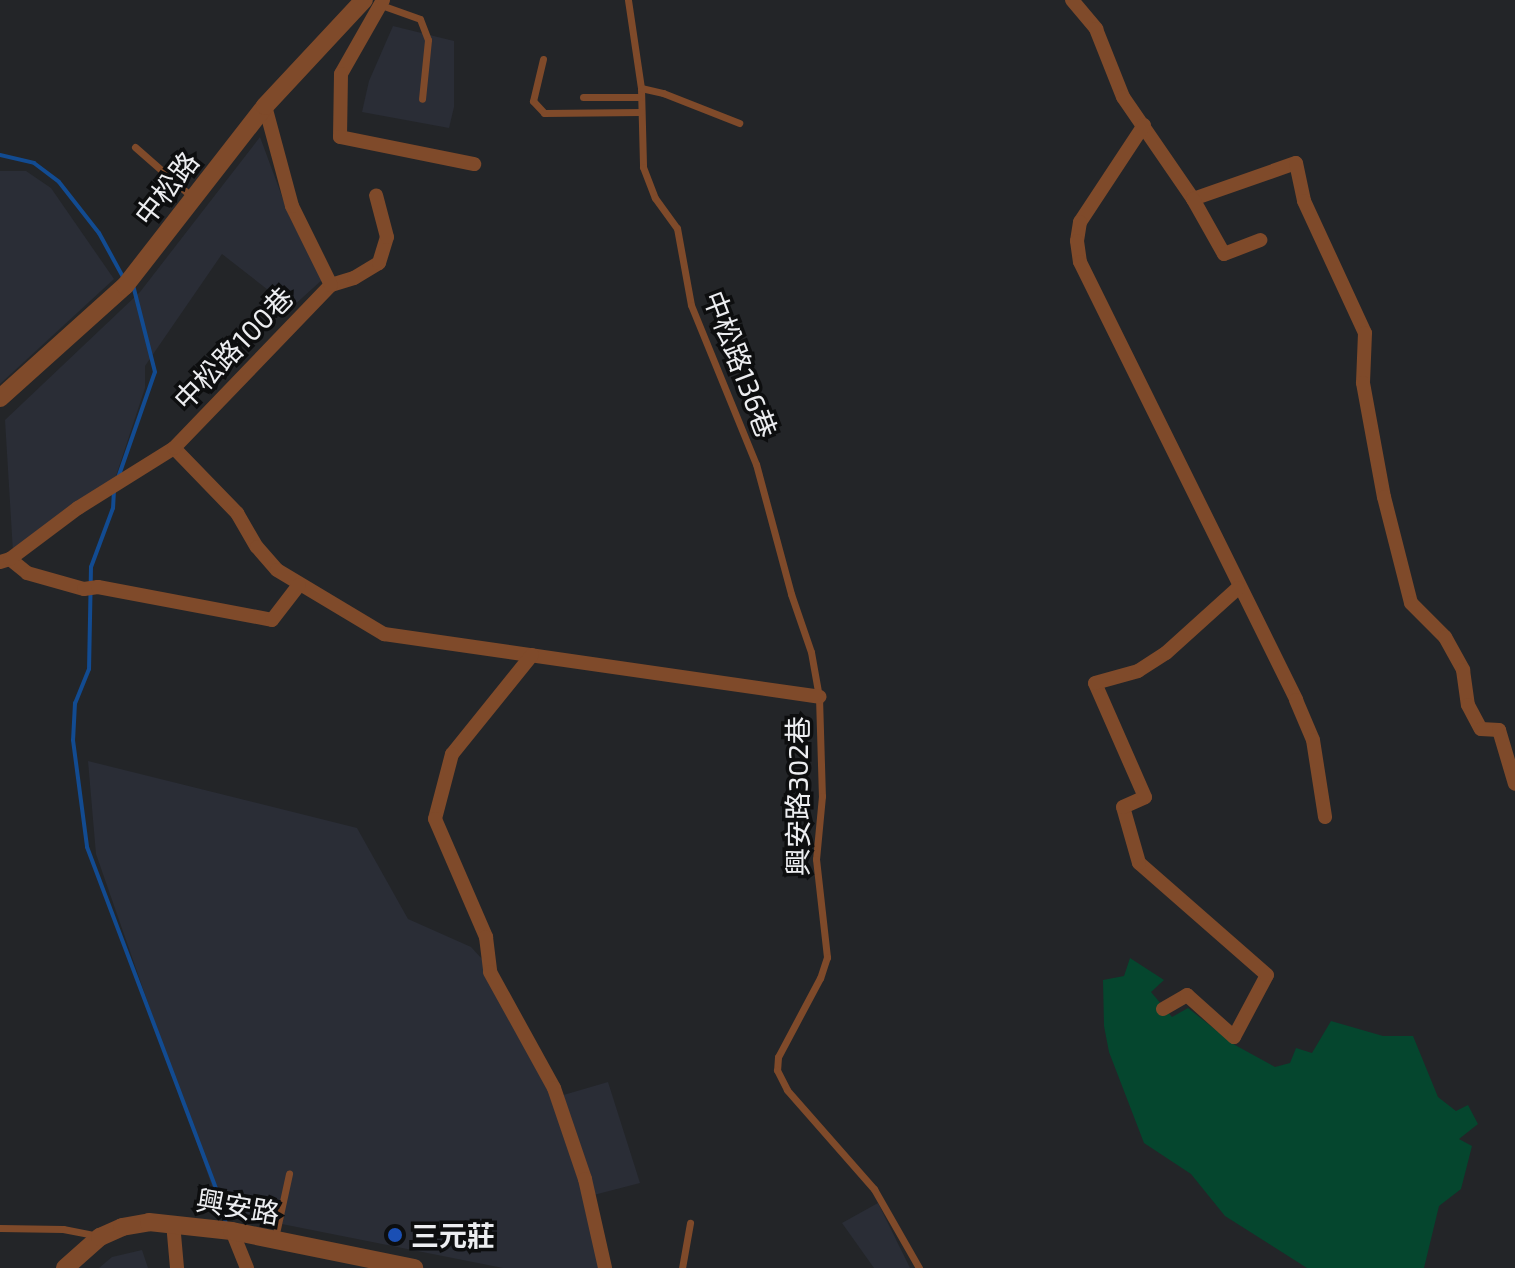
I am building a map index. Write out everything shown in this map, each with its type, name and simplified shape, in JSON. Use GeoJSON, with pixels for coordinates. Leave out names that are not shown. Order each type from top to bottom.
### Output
{"type":"FeatureCollection","features":[{"type":"Feature","properties":{"kind":"street"},"geometry":{"type":"LineString","coordinates":[[1072,0],[1096,29],[1123,97],[1193,199],[1224,254],[1260,240]]}},
{"type":"Feature","properties":{"kind":"street"},"geometry":{"type":"LineString","coordinates":[[376,2],[341,74],[340,137],[474,164]]}},
{"type":"Feature","properties":{"kind":"street","name":"中松路"},"geometry":{"type":"LineString","coordinates":[[0,398],[125,286],[265,106],[376,2]]}},
{"type":"Feature","properties":{"kind":"street","name":"中松路100巷"},"geometry":{"type":"LineString","coordinates":[[265,106],[292,206],[331,285]]}},
{"type":"Feature","properties":{"kind":"street"},"geometry":{"type":"LineString","coordinates":[[1144,125],[1080,222],[1077,241],[1080,262],[1238,588],[1296,700],[1313,740],[1325,817]]}},
{"type":"Feature","properties":{"kind":"street"},"geometry":{"type":"LineString","coordinates":[[1193,199],[1296,163],[1304,201],[1365,333],[1363,383],[1384,497],[1411,603],[1445,637],[1463,670],[1468,705],[1481,729],[1499,730],[1515,784]]}},
{"type":"Feature","properties":{"kind":"street","name":"中松路100巷"},"geometry":{"type":"LineString","coordinates":[[5,560],[78,508],[174,448],[331,285],[354,278],[379,263],[387,237],[376,195]]}},
{"type":"Feature","properties":{"kind":"street"},"geometry":{"type":"LineString","coordinates":[[174,448],[237,513],[257,547],[277,570],[384,634],[819,697]]}},
{"type":"Feature","properties":{"kind":"street"},"geometry":{"type":"LineString","coordinates":[[5,560],[27,573],[84,589],[98,587],[272,620],[299,585]]}},
{"type":"Feature","properties":{"kind":"street"},"geometry":{"type":"LineString","coordinates":[[1163,1009],[1187,995],[1234,1037],[1267,975],[1139,863],[1123,807],[1145,797],[1095,683],[1138,671],[1166,653],[1238,588]]}},
{"type":"Feature","properties":{"kind":"street"},"geometry":{"type":"LineString","coordinates":[[532,655],[452,754],[435,819],[486,937],[490,972],[554,1088],[585,1179],[605,1268]]}},
{"type":"Feature","properties":{"kind":"street"},"geometry":{"type":"LineString","coordinates":[[173,1223],[177,1268]]}},
{"type":"Feature","properties":{"kind":"street","name":"興安路"},"geometry":{"type":"LineString","coordinates":[[65,1268],[100,1237],[122,1227],[173,1223],[232,1231],[414,1268]]}},
{"type":"Feature","properties":{"kind":"street"},"geometry":{"type":"LineString","coordinates":[[232,1231],[247,1268]]}},
{"type":"Feature","properties":{"kind":"lane","name":"中松路136巷"},"geometry":{"type":"LineString","coordinates":[[628,0],[641,92],[643,167],[655,198],[677,228],[691,305],[756,464],[787,581],[811,652],[819,697]]}},
{"type":"Feature","properties":{"kind":"lane"},"geometry":{"type":"LineString","coordinates":[[376,2],[420,19],[428,40],[422,99]]}},
{"type":"Feature","properties":{"kind":"lane"},"geometry":{"type":"LineString","coordinates":[[543,59],[533,101],[544,113],[641,112]]}},
{"type":"Feature","properties":{"kind":"lane"},"geometry":{"type":"LineString","coordinates":[[583,97],[663,93],[739,123]]}},
{"type":"Feature","properties":{"kind":"lane"},"geometry":{"type":"LineString","coordinates":[[135,147],[194,199]]}},
{"type":"Feature","properties":{"kind":"lane","name":"興安路302巷"},"geometry":{"type":"LineString","coordinates":[[819,697],[822,796],[816,859],[827,957],[820,978],[778,1057],[777,1070],[787,1090],[874,1189],[919,1268]]}},
{"type":"Feature","properties":{"kind":"lane"},"geometry":{"type":"LineString","coordinates":[[274,1240],[289,1174]]}},
{"type":"Feature","properties":{"kind":"lane"},"geometry":{"type":"LineString","coordinates":[[682,1268],[690,1223]]}},
{"type":"Feature","properties":{"kind":"lane"},"geometry":{"type":"LineString","coordinates":[[0,1228],[63,1229],[100,1237]]}},
{"type":"Feature","properties":{"kind":"shaded area"},"geometry":{"type":"Polygon","coordinates":[[[393,26],[454,41],[454,107],[449,128],[362,112],[369,81],[393,26]]]}},
{"type":"Feature","properties":{"kind":"shaded area"},"geometry":{"type":"Polygon","coordinates":[[[260,137],[290,218],[323,279],[291,308],[222,254],[145,366],[145,388],[114,482],[13,552],[5,420],[140,292],[260,137]]]}},
{"type":"Feature","properties":{"kind":"shaded area"},"geometry":{"type":"Polygon","coordinates":[[[0,171],[26,171],[51,188],[114,279],[0,384],[0,171]]]}},
{"type":"Feature","properties":{"kind":"shaded area"},"geometry":{"type":"Polygon","coordinates":[[[88,761],[357,828],[408,919],[471,947],[483,960],[560,1096],[608,1082],[640,1183],[586,1197],[602,1268],[503,1268],[221,1212],[96,854],[88,761]]]}},
{"type":"Feature","properties":{"kind":"shaded area"},"geometry":{"type":"Polygon","coordinates":[[[878,1203],[910,1268],[874,1268],[842,1223],[878,1203]]]}},
{"type":"Feature","properties":{"kind":"shaded area"},"geometry":{"type":"Polygon","coordinates":[[[142,1250],[148,1268],[99,1268],[112,1257],[142,1250]]]}},
{"type":"Feature","properties":{"kind":"green space"},"geometry":{"type":"Polygon","coordinates":[[[1130,958],[1164,980],[1151,992],[1172,1017],[1188,1008],[1235,1045],[1275,1067],[1290,1063],[1296,1048],[1312,1053],[1331,1021],[1383,1036],[1413,1036],[1438,1097],[1456,1111],[1468,1105],[1478,1124],[1459,1139],[1472,1146],[1461,1189],[1439,1206],[1424,1268],[1307,1268],[1225,1216],[1191,1174],[1144,1143],[1109,1052],[1104,1026],[1103,980],[1124,976],[1130,958]]]}},
{"type":"Feature","properties":{"kind":"waterway"},"geometry":{"type":"LineString","coordinates":[[0,155],[34,163],[59,182],[99,233],[123,277]]}},
{"type":"Feature","properties":{"kind":"waterway"},"geometry":{"type":"LineString","coordinates":[[118,478],[155,372],[133,285]]}},
{"type":"Feature","properties":{"kind":"waterway"},"geometry":{"type":"LineString","coordinates":[[114,490],[113,508],[91,567],[89,669],[75,703],[73,740],[87,847],[219,1196],[226,1225]]}},
{"type":"Feature","properties":{"kind":"place","name":"三元莊"},"geometry":{"type":"Point","coordinates":[395,1235]}}]}
